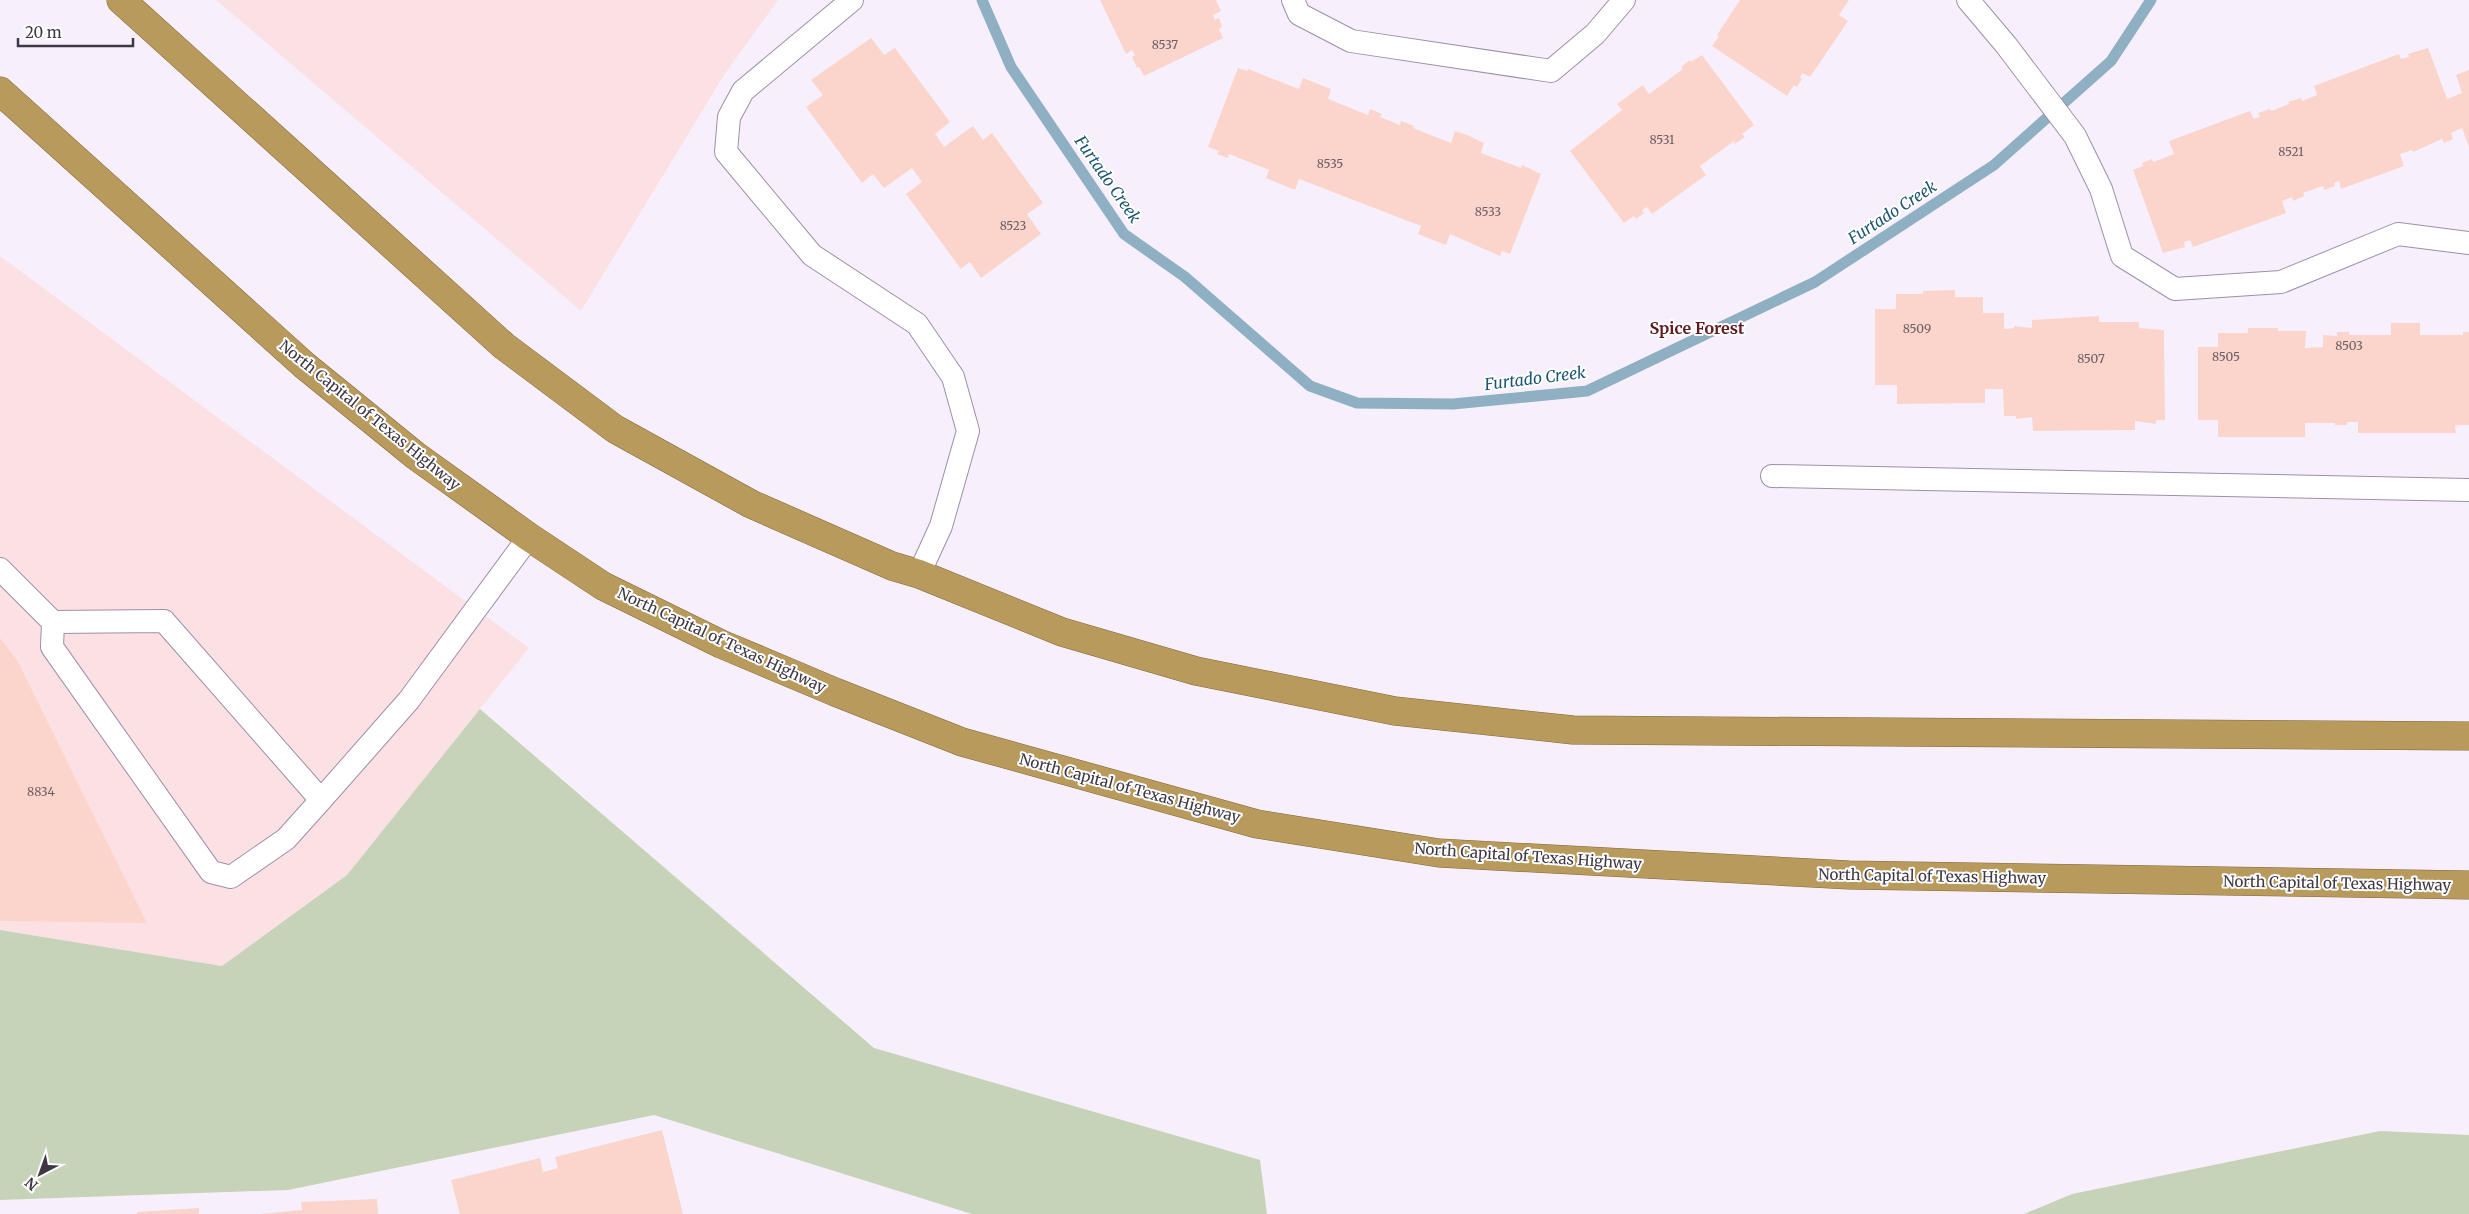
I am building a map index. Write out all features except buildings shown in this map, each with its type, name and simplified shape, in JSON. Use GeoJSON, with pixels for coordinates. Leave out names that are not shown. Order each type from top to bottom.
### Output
{"type":"FeatureCollection","features":[{"type":"Feature","properties":{"kind":"highway"},"geometry":{"type":"LineString","coordinates":[[121,0],[504,346],[615,430],[751,504],[892,566],[918,574],[1062,632],[1196,671],[1395,711],[1573,730],[2469,736]]}},
{"type":"Feature","properties":{"kind":"highway","name":"North Capital of Texas Highway"},"geometry":{"type":"LineString","coordinates":[[0,91],[304,365],[416,456],[529,537],[603,586],[721,644],[962,742],[1258,824],[1438,853],[1849,875],[2469,885]]}},
{"type":"Feature","properties":{"kind":"lane"},"geometry":{"type":"LineString","coordinates":[[852,0],[743,91],[729,117],[726,152],[812,255],[917,324],[952,376],[968,431],[942,526],[918,574]]}},
{"type":"Feature","properties":{"kind":"lane"},"geometry":{"type":"LineString","coordinates":[[1293,0],[1299,14],[1351,41],[1551,70],[1595,34],[1624,0]]}},
{"type":"Feature","properties":{"kind":"lane"},"geometry":{"type":"LineString","coordinates":[[1968,0],[2006,45],[2075,136],[2101,189],[2122,256],[2175,289],[2281,282],[2398,234],[2469,243]]}},
{"type":"Feature","properties":{"kind":"lane"},"geometry":{"type":"LineString","coordinates":[[1772,476],[2469,490]]}},
{"type":"Feature","properties":{"kind":"lane"},"geometry":{"type":"LineString","coordinates":[[53,622],[52,647],[211,872],[231,877],[286,839],[409,700],[529,537]]}},
{"type":"Feature","properties":{"kind":"lane"},"geometry":{"type":"LineString","coordinates":[[0,568],[53,622],[164,621],[321,800]]}},
{"type":"Feature","properties":{"kind":"shaded area"},"geometry":{"type":"Polygon","coordinates":[[[216,0],[778,0],[724,75],[581,311],[216,0]]]}},
{"type":"Feature","properties":{"kind":"shaded area"},"geometry":{"type":"Polygon","coordinates":[[[0,256],[529,648],[347,875],[222,966],[0,930],[0,256]]]}},
{"type":"Feature","properties":{"kind":"green space"},"geometry":{"type":"Polygon","coordinates":[[[480,709],[874,1048],[1260,1160],[1267,1214],[972,1214],[654,1115],[288,1190],[0,1200],[0,930],[222,966],[347,875],[480,709]]]}},
{"type":"Feature","properties":{"kind":"green space"},"geometry":{"type":"Polygon","coordinates":[[[2380,1131],[2469,1135],[2469,1214],[2024,1214],[2072,1194],[2380,1131]]]}},
{"type":"Feature","properties":{"kind":"waterway","name":"Furtado Creek"},"geometry":{"type":"LineString","coordinates":[[982,0],[1011,67],[1124,234],[1185,277],[1310,386],[1357,403],[1453,404],[1587,391],[1815,282],[1994,165],[2111,61],[2151,0]]}},
{"type":"Feature","properties":{"kind":"district","name":"Spice Forest"},"geometry":{"type":"Point","coordinates":[1697,328]}}]}
